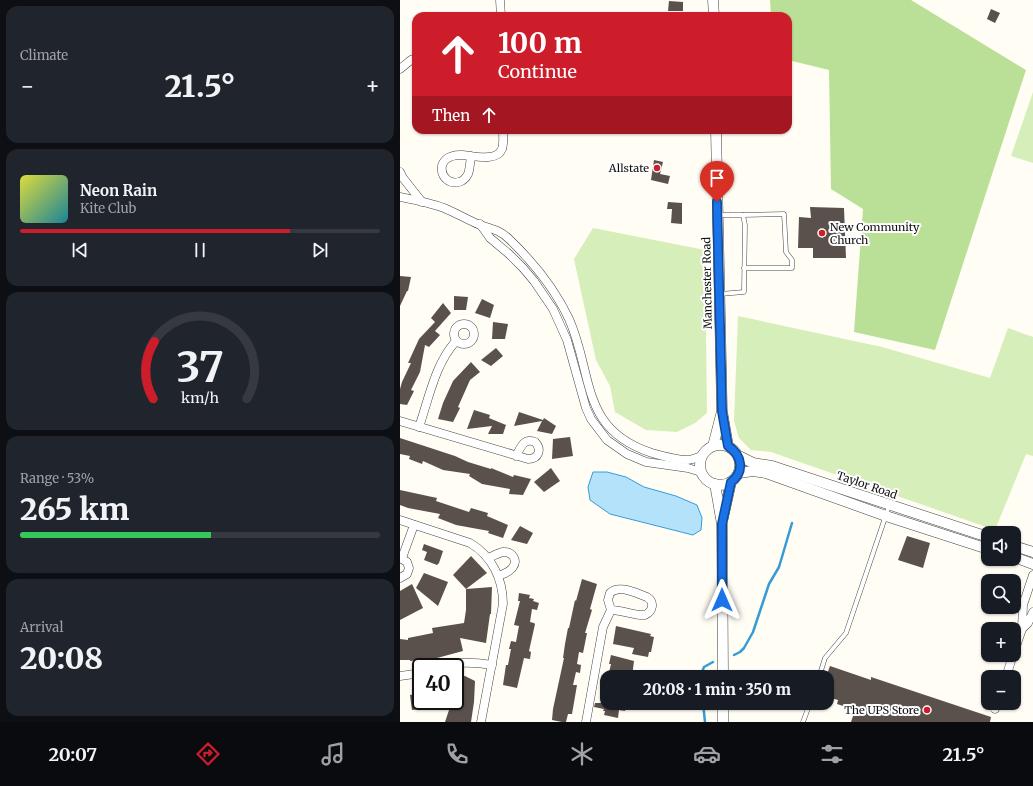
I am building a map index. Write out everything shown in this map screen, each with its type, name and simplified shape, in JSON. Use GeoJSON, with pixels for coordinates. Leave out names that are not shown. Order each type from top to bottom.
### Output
{"type":"FeatureCollection","features":[{"type":"Feature","properties":{"kind":"street"},"geometry":{"type":"LineString","coordinates":[[500,0],[501,12]]}},
{"type":"Feature","properties":{"kind":"street"},"geometry":{"type":"LineString","coordinates":[[713,0],[714,12]]}},
{"type":"Feature","properties":{"kind":"street"},"geometry":{"type":"LineString","coordinates":[[400,69],[412,60]]}},
{"type":"Feature","properties":{"kind":"street"},"geometry":{"type":"LineString","coordinates":[[471,156],[489,157],[499,154],[502,149],[503,134]]}},
{"type":"Feature","properties":{"kind":"street","name":"Manchester Road"},"geometry":{"type":"LineString","coordinates":[[716,134],[722,411],[728,446]]}},
{"type":"Feature","properties":{"kind":"street"},"geometry":{"type":"LineString","coordinates":[[400,172],[422,202]]}},
{"type":"Feature","properties":{"kind":"street"},"geometry":{"type":"LineString","coordinates":[[400,197],[445,208],[480,224],[496,229],[508,238],[551,287],[569,320],[580,354],[591,420],[607,440],[636,459],[701,472]]}},
{"type":"Feature","properties":{"kind":"street"},"geometry":{"type":"LineString","coordinates":[[420,427],[441,361],[456,341]]}},
{"type":"Feature","properties":{"kind":"street"},"geometry":{"type":"LineString","coordinates":[[586,395],[606,423],[621,437],[636,447],[675,459],[688,460],[702,456]]}},
{"type":"Feature","properties":{"kind":"street","name":"Manchester Road"},"geometry":{"type":"LineString","coordinates":[[713,446],[722,411]]}},
{"type":"Feature","properties":{"kind":"street"},"geometry":{"type":"LineString","coordinates":[[400,421],[516,456]]}},
{"type":"Feature","properties":{"kind":"street"},"geometry":{"type":"LineString","coordinates":[[722,444],[728,446],[739,456],[741,464],[739,473],[735,479],[723,486],[709,482],[701,472],[700,466],[702,456],[713,446],[722,444]]}},
{"type":"Feature","properties":{"kind":"street","name":"Taylor Road"},"geometry":{"type":"LineString","coordinates":[[739,456],[753,463],[772,466],[981,536]]}},
{"type":"Feature","properties":{"kind":"street","name":"Taylor Road"},"geometry":{"type":"LineString","coordinates":[[739,473],[748,471],[766,473],[886,516],[981,547]]}},
{"type":"Feature","properties":{"kind":"street"},"geometry":{"type":"LineString","coordinates":[[722,524],[731,482]]}},
{"type":"Feature","properties":{"kind":"street"},"geometry":{"type":"LineString","coordinates":[[715,484],[722,524],[723,670]]}},
{"type":"Feature","properties":{"kind":"street"},"geometry":{"type":"LineString","coordinates":[[400,520],[476,547],[488,558],[499,576],[502,586],[503,604],[481,722]]}},
{"type":"Feature","properties":{"kind":"street"},"geometry":{"type":"LineString","coordinates":[[400,578],[407,574],[409,568],[407,562],[401,558],[414,525]]}},
{"type":"Feature","properties":{"kind":"street"},"geometry":{"type":"LineString","coordinates":[[1021,548],[1033,552]]}},
{"type":"Feature","properties":{"kind":"street"},"geometry":{"type":"LineString","coordinates":[[488,558],[501,552],[512,554],[514,557],[515,562],[512,569],[499,576]]}},
{"type":"Feature","properties":{"kind":"street"},"geometry":{"type":"LineString","coordinates":[[1021,560],[1033,564]]}},
{"type":"Feature","properties":{"kind":"street"},"geometry":{"type":"LineString","coordinates":[[1021,632],[1023,605],[1033,575]]}},
{"type":"Feature","properties":{"kind":"street"},"geometry":{"type":"LineString","coordinates":[[586,722],[603,627],[611,610],[609,596],[613,590],[619,589],[647,597],[650,599],[652,604],[651,610],[645,615],[639,615],[622,610],[611,610]]}},
{"type":"Feature","properties":{"kind":"street"},"geometry":{"type":"LineString","coordinates":[[1022,629],[1028,623],[1033,612]]}},
{"type":"Feature","properties":{"kind":"street"},"geometry":{"type":"LineString","coordinates":[[464,662],[492,665]]}},
{"type":"Feature","properties":{"kind":"street"},"geometry":{"type":"LineString","coordinates":[[400,676],[412,674]]}},
{"type":"Feature","properties":{"kind":"street"},"geometry":{"type":"LineString","coordinates":[[723,710],[723,722]]}},
{"type":"Feature","properties":{"kind":"lane"},"geometry":{"type":"LineString","coordinates":[[718,215],[784,214],[786,252],[792,260],[792,268],[744,268]]}},
{"type":"Feature","properties":{"kind":"lane"},"geometry":{"type":"LineString","coordinates":[[719,294],[744,292],[745,224],[743,215]]}},
{"type":"Feature","properties":{"kind":"lane"},"geometry":{"type":"LineString","coordinates":[[821,670],[825,658],[846,634],[889,505]]}},
{"type":"Feature","properties":{"kind":"lane"},"geometry":{"type":"LineString","coordinates":[[803,722],[807,710]]}},
{"type":"Feature","properties":{"kind":"green space"},"geometry":{"type":"Polygon","coordinates":[[[770,0],[911,0],[1026,70],[935,350],[854,332],[863,209],[831,189],[829,70],[792,61],[792,12],[771,12],[770,0]]]}},
{"type":"Feature","properties":{"kind":"green space"},"geometry":{"type":"Polygon","coordinates":[[[1033,92],[1033,163],[1011,156],[1033,92]]]}},
{"type":"Feature","properties":{"kind":"green space"},"geometry":{"type":"Polygon","coordinates":[[[593,228],[705,250],[707,413],[695,423],[677,432],[646,430],[615,412],[610,386],[596,360],[574,259],[593,228]]]}},
{"type":"Feature","properties":{"kind":"green space"},"geometry":{"type":"Polygon","coordinates":[[[738,316],[882,347],[990,378],[1008,328],[1033,337],[1033,456],[1026,454],[997,526],[984,526],[771,452],[751,450],[739,438],[734,421],[738,316]]]}},
{"type":"Feature","properties":{"kind":"water"},"geometry":{"type":"Polygon","coordinates":[[[593,472],[607,472],[626,477],[644,487],[676,496],[697,505],[702,518],[701,530],[693,535],[610,514],[590,500],[588,487],[593,472]]]}},
{"type":"Feature","properties":{"kind":"building"},"geometry":{"type":"Polygon","coordinates":[[[669,1],[683,2],[683,11],[668,11],[669,1]]]}},
{"type":"Feature","properties":{"kind":"building"},"geometry":{"type":"Polygon","coordinates":[[[991,9],[1000,13],[995,23],[987,19],[991,9]]]}},
{"type":"Feature","properties":{"kind":"building","name":"Allstate"},"geometry":{"type":"Polygon","coordinates":[[[654,160],[663,162],[660,174],[670,176],[668,184],[651,180],[654,160]]]}},
{"type":"Feature","properties":{"kind":"building"},"geometry":{"type":"Polygon","coordinates":[[[668,202],[682,203],[682,224],[671,223],[672,209],[667,209],[668,202]]]}},
{"type":"Feature","properties":{"kind":"building","name":"New Community Church"},"geometry":{"type":"Polygon","coordinates":[[[810,207],[844,208],[846,258],[813,258],[813,248],[798,248],[799,217],[811,218],[810,207]]]}},
{"type":"Feature","properties":{"kind":"building"},"geometry":{"type":"Polygon","coordinates":[[[400,276],[411,277],[408,291],[400,306],[400,276]]]}},
{"type":"Feature","properties":{"kind":"building"},"geometry":{"type":"Polygon","coordinates":[[[454,296],[468,297],[466,310],[454,310],[454,296]]]}},
{"type":"Feature","properties":{"kind":"building"},"geometry":{"type":"Polygon","coordinates":[[[482,299],[494,305],[490,318],[475,313],[482,299]]]}},
{"type":"Feature","properties":{"kind":"building"},"geometry":{"type":"Polygon","coordinates":[[[443,303],[451,313],[435,331],[440,335],[429,347],[425,345],[420,372],[411,390],[414,391],[407,405],[400,404],[400,389],[411,363],[408,363],[419,339],[435,322],[431,318],[443,303]]]}},
{"type":"Feature","properties":{"kind":"building"},"geometry":{"type":"Polygon","coordinates":[[[493,322],[508,324],[505,339],[492,339],[493,322]]]}},
{"type":"Feature","properties":{"kind":"building"},"geometry":{"type":"Polygon","coordinates":[[[496,348],[503,356],[491,366],[481,360],[496,348]]]}},
{"type":"Feature","properties":{"kind":"building"},"geometry":{"type":"Polygon","coordinates":[[[471,362],[480,372],[470,380],[458,407],[460,408],[453,422],[438,419],[443,403],[453,381],[471,362]]]}},
{"type":"Feature","properties":{"kind":"building"},"geometry":{"type":"Polygon","coordinates":[[[474,410],[490,415],[489,418],[506,425],[503,434],[488,434],[492,426],[467,429],[474,410]]]}},
{"type":"Feature","properties":{"kind":"building"},"geometry":{"type":"Polygon","coordinates":[[[519,412],[543,420],[544,418],[556,426],[552,434],[537,431],[542,421],[514,426],[519,412]]]}},
{"type":"Feature","properties":{"kind":"building"},"geometry":{"type":"Polygon","coordinates":[[[570,437],[573,456],[552,459],[553,439],[570,437]]]}},
{"type":"Feature","properties":{"kind":"building"},"geometry":{"type":"Polygon","coordinates":[[[400,438],[455,456],[468,462],[491,468],[513,477],[514,475],[531,479],[523,495],[509,494],[510,489],[482,484],[469,476],[470,474],[443,470],[423,461],[422,464],[409,459],[410,456],[400,454],[400,438]]]}},
{"type":"Feature","properties":{"kind":"building"},"geometry":{"type":"Polygon","coordinates":[[[551,468],[560,481],[544,492],[534,482],[551,468]]]}},
{"type":"Feature","properties":{"kind":"building"},"geometry":{"type":"Polygon","coordinates":[[[400,490],[437,498],[436,501],[469,512],[471,508],[488,513],[487,516],[508,525],[503,538],[488,533],[489,531],[456,525],[438,518],[440,514],[400,505],[400,490]]]}},
{"type":"Feature","properties":{"kind":"building"},"geometry":{"type":"Polygon","coordinates":[[[520,526],[533,533],[527,544],[511,540],[520,526]]]}},
{"type":"Feature","properties":{"kind":"building"},"geometry":{"type":"Polygon","coordinates":[[[907,536],[930,543],[923,568],[898,560],[907,536]]]}},
{"type":"Feature","properties":{"kind":"building"},"geometry":{"type":"Polygon","coordinates":[[[424,544],[443,551],[437,565],[424,560],[427,552],[422,550],[424,544]]]}},
{"type":"Feature","properties":{"kind":"building"},"geometry":{"type":"Polygon","coordinates":[[[471,556],[487,573],[466,589],[453,575],[471,556]]]}},
{"type":"Feature","properties":{"kind":"building"},"geometry":{"type":"Polygon","coordinates":[[[424,573],[448,582],[438,606],[416,588],[424,573]]]}},
{"type":"Feature","properties":{"kind":"building"},"geometry":{"type":"Polygon","coordinates":[[[582,579],[597,584],[590,609],[592,610],[585,633],[587,633],[583,653],[579,652],[577,664],[581,665],[580,673],[576,672],[573,685],[577,685],[572,714],[568,714],[566,722],[562,722],[552,720],[553,709],[564,658],[568,628],[582,579]]]}},
{"type":"Feature","properties":{"kind":"building"},"geometry":{"type":"Polygon","coordinates":[[[412,584],[423,608],[400,620],[400,591],[412,584]]]}},
{"type":"Feature","properties":{"kind":"building"},"geometry":{"type":"Polygon","coordinates":[[[492,587],[491,614],[486,643],[460,638],[463,651],[437,658],[412,658],[412,661],[410,661],[400,660],[400,639],[408,640],[408,638],[433,633],[432,628],[464,623],[466,610],[466,589],[492,587]]]}},
{"type":"Feature","properties":{"kind":"building"},"geometry":{"type":"Polygon","coordinates":[[[519,593],[530,595],[529,598],[534,599],[533,601],[539,603],[537,610],[532,609],[530,622],[535,624],[529,651],[531,652],[530,659],[524,658],[517,688],[503,685],[506,665],[508,665],[511,649],[509,649],[511,641],[516,642],[519,626],[514,625],[520,601],[518,601],[519,593]]]}},
{"type":"Feature","properties":{"kind":"building"},"geometry":{"type":"Polygon","coordinates":[[[616,626],[651,634],[650,636],[654,637],[651,652],[649,652],[648,657],[632,654],[634,648],[613,644],[616,626]]]}},
{"type":"Feature","properties":{"kind":"building"},"geometry":{"type":"Polygon","coordinates":[[[611,655],[634,661],[633,670],[610,670],[611,664],[609,664],[611,655]]]}},
{"type":"Feature","properties":{"kind":"building"},"geometry":{"type":"Polygon","coordinates":[[[830,666],[871,680],[871,677],[991,717],[990,722],[851,722],[855,710],[837,704],[838,700],[834,699],[834,670],[829,670],[830,666]]]}},
{"type":"Feature","properties":{"kind":"building"},"geometry":{"type":"Polygon","coordinates":[[[464,676],[475,681],[471,722],[445,722],[449,710],[464,710],[464,676]]]}},
{"type":"Feature","properties":{"kind":"building"},"geometry":{"type":"Polygon","coordinates":[[[410,695],[412,695],[412,710],[410,695]]]}},
{"type":"Feature","properties":{"kind":"building"},"geometry":{"type":"Polygon","coordinates":[[[595,703],[600,703],[600,708],[594,707],[595,703]]]}},
{"type":"Feature","properties":{"kind":"building"},"geometry":{"type":"Polygon","coordinates":[[[619,710],[618,718],[604,715],[605,711],[603,711],[619,710]]]}},
{"type":"Feature","properties":{"kind":"waterway"},"geometry":{"type":"LineString","coordinates":[[734,655],[744,648],[753,632],[769,584],[779,567],[792,523]]}},
{"type":"Feature","properties":{"kind":"waterway"},"geometry":{"type":"LineString","coordinates":[[703,670],[704,667],[713,662]]}},
{"type":"Feature","properties":{"kind":"waterway"},"geometry":{"type":"LineString","coordinates":[[704,710],[705,722]]}},
{"type":"Feature","properties":{"kind":"place","name":"Allstate"},"geometry":{"type":"Point","coordinates":[657,168]}},
{"type":"Feature","properties":{"kind":"place","name":"New Community Church"},"geometry":{"type":"Point","coordinates":[822,233]}},
{"type":"Feature","properties":{"kind":"place","name":"The UPS Store"},"geometry":{"type":"Point","coordinates":[927,710]}},
{"type":"Feature","properties":{"kind":"route"},"geometry":{"type":"LineString","coordinates":[[717,202],[722,411],[728,446],[739,456],[741,464],[739,473],[731,482],[722,524],[722,600]]}}]}
